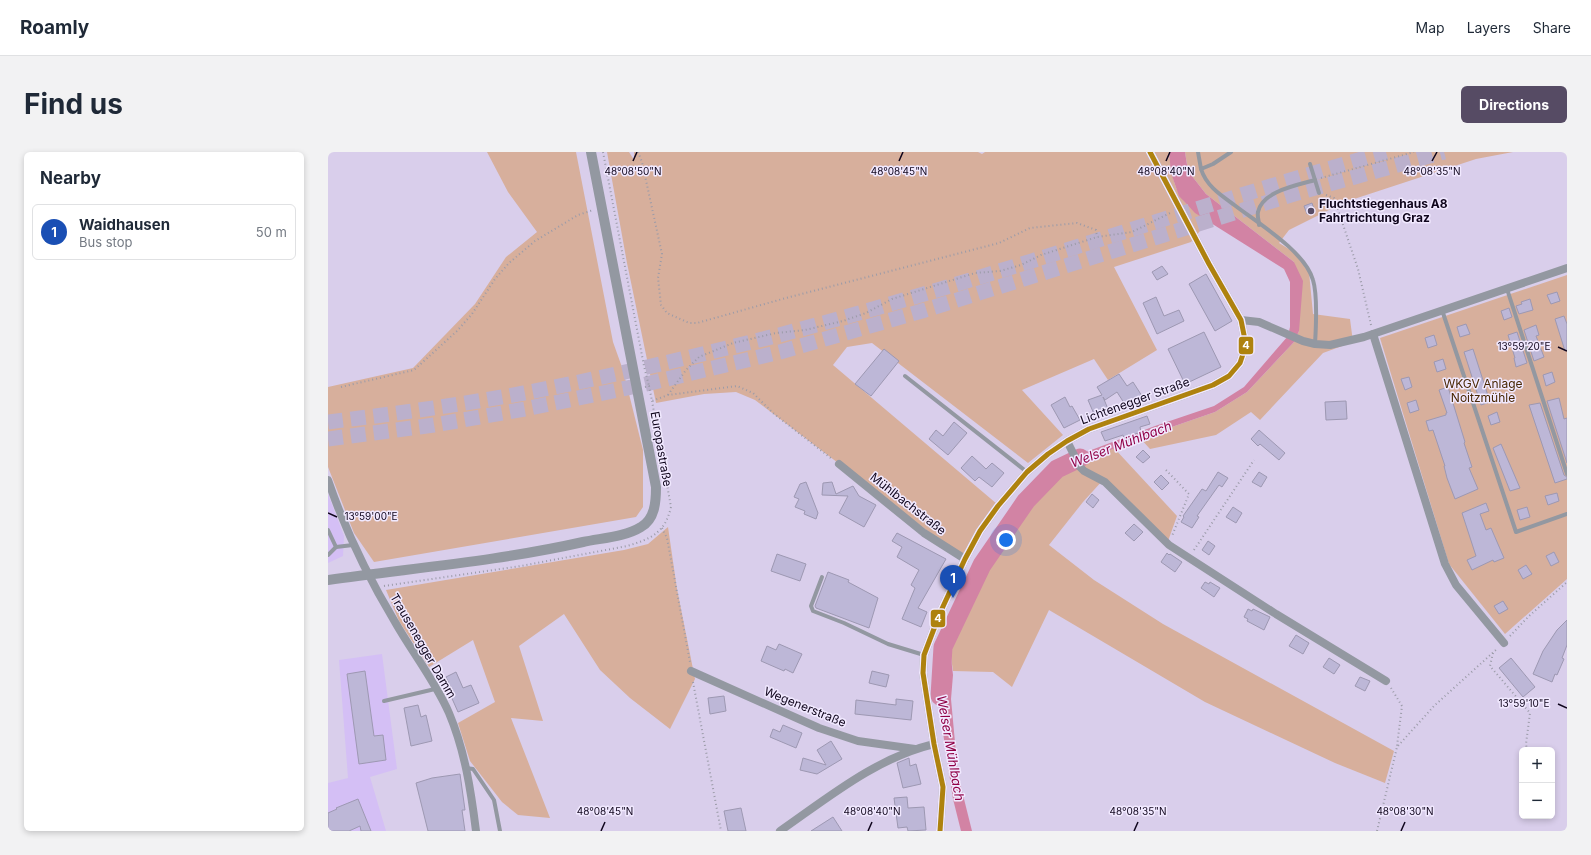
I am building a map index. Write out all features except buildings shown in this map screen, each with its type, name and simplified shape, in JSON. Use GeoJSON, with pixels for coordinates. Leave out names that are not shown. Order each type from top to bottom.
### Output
{"type":"FeatureCollection","features":[{"type":"Feature","properties":{"kind":"street","name":"Europastraße"},"geometry":{"type":"LineString","coordinates":[[328,580],[569,546],[630,532],[642,527],[651,518],[656,503],[656,487],[591,152]]}},
{"type":"Feature","properties":{"kind":"street","name":"Lichtenegger Straße"},"geometry":{"type":"LineString","coordinates":[[940,831],[943,787],[934,744],[923,673],[924,655],[940,613],[965,559],[980,531],[998,506],[1027,472],[1048,454],[1067,441],[1089,429],[1213,385],[1229,376],[1240,363],[1246,345],[1242,320],[1209,264],[1150,152]]}},
{"type":"Feature","properties":{"kind":"street"},"geometry":{"type":"LineString","coordinates":[[1242,320],[1259,322],[1268,325],[1303,341],[1315,344],[1330,345],[1373,334],[1567,268]]}},
{"type":"Feature","properties":{"kind":"street"},"geometry":{"type":"LineString","coordinates":[[1373,334],[1445,564],[1456,585],[1504,643]]}},
{"type":"Feature","properties":{"kind":"street"},"geometry":{"type":"LineString","coordinates":[[1067,441],[1080,467],[1084,471],[1105,482],[1169,545],[1276,614],[1386,681]]}},
{"type":"Feature","properties":{"kind":"street","name":"Mühlbachstraße"},"geometry":{"type":"LineString","coordinates":[[839,464],[924,533],[965,559]]}},
{"type":"Feature","properties":{"kind":"street","name":"Trausenegger Damm"},"geometry":{"type":"LineString","coordinates":[[328,480],[337,506],[369,574],[396,624],[448,713],[466,768],[476,831]]}},
{"type":"Feature","properties":{"kind":"street","name":"Wegenerstraße"},"geometry":{"type":"LineString","coordinates":[[691,671],[826,730],[858,741],[915,748]]}},
{"type":"Feature","properties":{"kind":"street"},"geometry":{"type":"LineString","coordinates":[[780,831],[863,773],[915,748],[934,744]]}},
{"type":"Feature","properties":{"kind":"lane"},"geometry":{"type":"LineString","coordinates":[[1198,152],[1204,179],[1217,192],[1290,248],[1304,261],[1314,280],[1316,310],[1315,344]]}},
{"type":"Feature","properties":{"kind":"lane"},"geometry":{"type":"LineString","coordinates":[[1201,169],[1213,164],[1231,152]]}},
{"type":"Feature","properties":{"kind":"lane"},"geometry":{"type":"LineString","coordinates":[[1310,164],[1319,193]]}},
{"type":"Feature","properties":{"kind":"lane"},"geometry":{"type":"LineString","coordinates":[[1259,225],[1258,212],[1264,201],[1275,192],[1315,180]]}},
{"type":"Feature","properties":{"kind":"lane"},"geometry":{"type":"LineString","coordinates":[[1507,289],[1567,474]]}},
{"type":"Feature","properties":{"kind":"lane"},"geometry":{"type":"LineString","coordinates":[[1442,310],[1516,532],[1567,514]]}},
{"type":"Feature","properties":{"kind":"lane"},"geometry":{"type":"LineString","coordinates":[[905,376],[1027,472]]}},
{"type":"Feature","properties":{"kind":"lane"},"geometry":{"type":"LineString","coordinates":[[328,530],[336,547]]}},
{"type":"Feature","properties":{"kind":"lane"},"geometry":{"type":"LineString","coordinates":[[328,555],[336,547],[354,544]]}},
{"type":"Feature","properties":{"kind":"lane"},"geometry":{"type":"LineString","coordinates":[[822,577],[811,606],[813,611],[844,623],[888,644],[924,655]]}},
{"type":"Feature","properties":{"kind":"lane"},"geometry":{"type":"LineString","coordinates":[[384,701],[435,689]]}},
{"type":"Feature","properties":{"kind":"lane"},"geometry":{"type":"LineString","coordinates":[[466,768],[473,769],[494,800],[500,831]]}},
{"type":"Feature","properties":{"kind":"path"},"geometry":{"type":"LineString","coordinates":[[376,587],[520,566],[628,546],[649,539],[662,528],[669,515],[670,498],[604,152]]}},
{"type":"Feature","properties":{"kind":"path"},"geometry":{"type":"LineString","coordinates":[[638,152],[642,162],[662,254],[658,278],[661,305],[667,313],[689,323],[698,322],[999,243],[1030,228],[1077,223],[1096,230],[1097,237]]}},
{"type":"Feature","properties":{"kind":"path"},"geometry":{"type":"LineString","coordinates":[[1315,180],[1414,152]]}},
{"type":"Feature","properties":{"kind":"path"},"geometry":{"type":"LineString","coordinates":[[1319,193],[1334,198],[1358,269],[1373,334]]}},
{"type":"Feature","properties":{"kind":"path"},"geometry":{"type":"LineString","coordinates":[[341,387],[414,370],[457,331],[472,314],[494,279],[509,263],[535,241],[578,215],[602,206]]}},
{"type":"Feature","properties":{"kind":"path"},"geometry":{"type":"LineString","coordinates":[[668,395],[686,370],[699,357],[733,344],[776,333],[805,330],[843,321],[866,313],[892,299],[975,274],[1000,271],[1021,265],[1042,255],[1097,237],[1132,232],[1179,208]]}},
{"type":"Feature","properties":{"kind":"path"},"geometry":{"type":"LineString","coordinates":[[637,389],[649,386]]}},
{"type":"Feature","properties":{"kind":"path"},"geometry":{"type":"LineString","coordinates":[[652,401],[668,395],[737,386],[754,393],[773,413],[839,464]]}},
{"type":"Feature","properties":{"kind":"path"},"geometry":{"type":"LineString","coordinates":[[1189,557],[1254,460]]}},
{"type":"Feature","properties":{"kind":"path"},"geometry":{"type":"LineString","coordinates":[[1166,470],[1189,494],[1169,545]]}},
{"type":"Feature","properties":{"kind":"path"},"geometry":{"type":"LineString","coordinates":[[662,528],[667,538],[721,831]]}},
{"type":"Feature","properties":{"kind":"path"},"geometry":{"type":"LineString","coordinates":[[1397,748],[1434,706],[1504,643],[1528,617],[1567,582]]}},
{"type":"Feature","properties":{"kind":"path"},"geometry":{"type":"LineString","coordinates":[[1493,652],[1490,666],[1530,713],[1526,744],[1527,747]]}},
{"type":"Feature","properties":{"kind":"path"},"geometry":{"type":"LineString","coordinates":[[1377,831],[1397,748],[1402,706],[1386,681]]}},
{"type":"Feature","properties":{"kind":"shaded area"},"geometry":{"type":"Polygon","coordinates":[[[328,494],[344,536],[343,556],[328,563],[328,494]]]}},
{"type":"Feature","properties":{"kind":"shaded area"},"geometry":{"type":"Polygon","coordinates":[[[382,654],[397,769],[370,777],[386,831],[328,831],[328,783],[348,778],[339,660],[382,654]]]}},
{"type":"Feature","properties":{"kind":"green space"},"geometry":{"type":"Polygon","coordinates":[[[487,152],[576,152],[613,342],[623,370],[643,450],[643,507],[636,517],[374,562],[354,533],[328,467],[328,387],[413,368],[475,304],[506,257],[537,232],[508,192],[487,152]]]}},
{"type":"Feature","properties":{"kind":"green space"},"geometry":{"type":"Polygon","coordinates":[[[607,152],[629,152],[634,160],[634,152],[978,152],[982,154],[985,152],[1169,152],[1172,175],[1178,192],[1189,207],[1208,221],[1191,242],[1114,267],[1157,350],[1108,380],[1094,359],[1022,390],[1063,435],[1028,463],[872,343],[847,347],[833,365],[997,504],[962,557],[755,400],[736,392],[704,394],[656,403],[627,263],[607,152]]]}},
{"type":"Feature","properties":{"kind":"green space"},"geometry":{"type":"Polygon","coordinates":[[[1185,152],[1513,152],[1476,159],[1345,202],[1289,230],[1279,243],[1297,254],[1309,272],[1313,314],[1350,319],[1353,342],[1323,353],[1260,420],[1251,412],[1216,435],[1150,449],[1140,438],[1215,412],[1247,392],[1294,342],[1299,331],[1294,262],[1206,194],[1188,171],[1185,152]]]}},
{"type":"Feature","properties":{"kind":"green space","name":"WKGV Anlage Noitzmühle"},"geometry":{"type":"Polygon","coordinates":[[[1567,275],[1567,579],[1505,634],[1449,564],[1380,338],[1567,275]]]}},
{"type":"Feature","properties":{"kind":"green space"},"geometry":{"type":"Polygon","coordinates":[[[1114,448],[1177,516],[1167,544],[1103,480],[1083,502],[1049,545],[1094,580],[1163,624],[1394,751],[1385,783],[1335,763],[1205,702],[1049,610],[1012,687],[993,672],[953,671],[950,650],[985,568],[1028,506],[1057,474],[1078,463],[1114,448]]]}},
{"type":"Feature","properties":{"kind":"green space"},"geometry":{"type":"Polygon","coordinates":[[[668,527],[677,589],[695,679],[670,729],[630,698],[600,670],[564,614],[519,646],[543,721],[511,718],[550,818],[518,815],[502,802],[470,761],[458,723],[495,702],[473,640],[429,667],[399,621],[386,590],[624,550],[648,544],[668,527]]]}},
{"type":"Feature","properties":{"kind":"water"},"geometry":{"type":"Polygon","coordinates":[[[1169,152],[1185,152],[1188,171],[1206,194],[1294,262],[1303,281],[1299,331],[1294,342],[1247,392],[1215,412],[1140,438],[1078,463],[1057,474],[1028,506],[985,568],[950,650],[953,675],[951,699],[958,775],[972,831],[961,831],[953,799],[939,706],[943,647],[982,565],[1026,501],[1057,469],[1078,455],[1214,406],[1244,387],[1288,336],[1290,327],[1290,282],[1284,269],[1195,213],[1179,196],[1171,173],[1169,152]]]}},
{"type":"Feature","properties":{"kind":"waterway","name":"Welser Mühlbach"},"geometry":{"type":"LineString","coordinates":[[940,696],[943,647],[982,565],[1026,501],[1057,469],[1080,458]]}},
{"type":"Feature","properties":{"kind":"tunnel"},"geometry":{"type":"LineString","coordinates":[[328,422],[426,409],[524,393],[713,352],[929,293],[1309,174],[1386,152]]}},
{"type":"Feature","properties":{"kind":"tunnel"},"geometry":{"type":"LineString","coordinates":[[328,439],[434,425],[525,409],[642,385],[780,352],[922,311],[1294,194],[1444,152]]}},
{"type":"Feature","properties":{"kind":"transit line","name":"4"},"geometry":{"type":"LineString","coordinates":[[940,831],[943,787],[934,744],[923,673],[924,655],[940,613],[965,559],[980,531],[998,506],[1027,472],[1048,454],[1067,441],[1089,429],[1213,385],[1229,376],[1240,363],[1246,345],[1241,320],[1209,264],[1150,152]]}},
{"type":"Feature","properties":{"kind":"place","name":"Fluchtstiegenhaus A8 Fahrtrichtung Graz"},"geometry":{"type":"Point","coordinates":[1311,211]}},
{"type":"Feature","properties":{"kind":"place","name":"Waidhausen"},"geometry":{"type":"Point","coordinates":[953,598]}}]}
